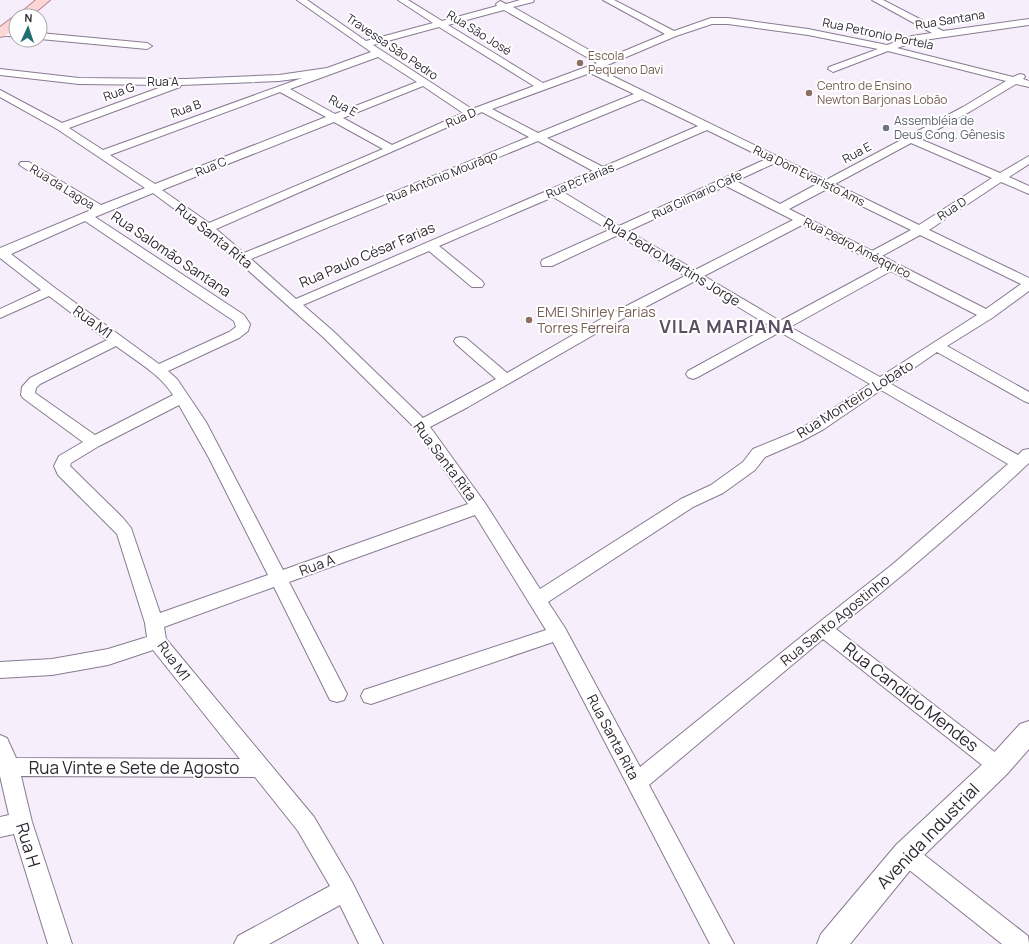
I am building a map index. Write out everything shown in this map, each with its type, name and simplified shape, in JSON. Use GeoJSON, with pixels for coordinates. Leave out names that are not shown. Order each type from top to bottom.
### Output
{"type":"FeatureCollection","features":[{"type":"Feature","properties":{"kind":"main road"},"geometry":{"type":"LineString","coordinates":[[34,8],[44,0]]}},
{"type":"Feature","properties":{"kind":"street","name":"Travessa São Pedro"},"geometry":{"type":"LineString","coordinates":[[301,0],[423,83],[471,113]]}},
{"type":"Feature","properties":{"kind":"street","name":"Rua São José"},"geometry":{"type":"LineString","coordinates":[[402,0],[542,87]]}},
{"type":"Feature","properties":{"kind":"street"},"geometry":{"type":"LineString","coordinates":[[493,0],[605,63]]}},
{"type":"Feature","properties":{"kind":"street"},"geometry":{"type":"LineString","coordinates":[[365,44],[530,0]]}},
{"type":"Feature","properties":{"kind":"street"},"geometry":{"type":"LineString","coordinates":[[607,0],[673,34]]}},
{"type":"Feature","properties":{"kind":"street"},"geometry":{"type":"LineString","coordinates":[[880,2],[898,0]]}},
{"type":"Feature","properties":{"kind":"street"},"geometry":{"type":"LineString","coordinates":[[880,2],[940,33]]}},
{"type":"Feature","properties":{"kind":"street","name":"Rua D"},"geometry":{"type":"LineString","coordinates":[[208,228],[392,149],[471,113],[590,69],[673,34],[709,22],[718,21]]}},
{"type":"Feature","properties":{"kind":"street","name":"Rua Petronio Portela"},"geometry":{"type":"LineString","coordinates":[[718,21],[808,32],[888,48],[1029,84]]}},
{"type":"Feature","properties":{"kind":"street","name":"Rua Santana"},"geometry":{"type":"LineString","coordinates":[[833,69],[915,38],[940,33],[1029,22]]}},
{"type":"Feature","properties":{"kind":"street"},"geometry":{"type":"LineString","coordinates":[[48,37],[146,46]]}},
{"type":"Feature","properties":{"kind":"street","name":"Rua A"},"geometry":{"type":"LineString","coordinates":[[280,88],[379,52]]}},
{"type":"Feature","properties":{"kind":"street","name":"Rua Dom Evaristo Ams"},"geometry":{"type":"LineString","coordinates":[[590,69],[1029,284]]}},
{"type":"Feature","properties":{"kind":"street","name":"Rua A"},"geometry":{"type":"LineString","coordinates":[[0,72],[80,81],[186,82],[279,78],[326,71]]}},
{"type":"Feature","properties":{"kind":"street","name":"Rua E"},"geometry":{"type":"LineString","coordinates":[[780,209],[967,109],[1029,73]]}},
{"type":"Feature","properties":{"kind":"street","name":"Rua G"},"geometry":{"type":"LineString","coordinates":[[61,127],[186,82]]}},
{"type":"Feature","properties":{"kind":"street","name":"Rua C"},"geometry":{"type":"LineString","coordinates":[[1,253],[85,216],[423,83]]}},
{"type":"Feature","properties":{"kind":"street","name":"Rua E"},"geometry":{"type":"LineString","coordinates":[[280,88],[336,117],[392,149]]}},
{"type":"Feature","properties":{"kind":"street","name":"Rua B"},"geometry":{"type":"LineString","coordinates":[[102,154],[280,88]]}},
{"type":"Feature","properties":{"kind":"street","name":"Rua Santa Rita"},"geometry":{"type":"LineString","coordinates":[[0,93],[61,127],[154,189],[208,228],[328,334],[420,425],[479,506],[558,633],[722,944]]}},
{"type":"Feature","properties":{"kind":"street","name":"Rua Antônio Mourãqo"},"geometry":{"type":"LineString","coordinates":[[242,258],[642,95]]}},
{"type":"Feature","properties":{"kind":"street"},"geometry":{"type":"LineString","coordinates":[[484,108],[602,171]]}},
{"type":"Feature","properties":{"kind":"street","name":"Rua Pc Farias"},"geometry":{"type":"LineString","coordinates":[[453,236],[707,126]]}},
{"type":"Feature","properties":{"kind":"street"},"geometry":{"type":"LineString","coordinates":[[911,139],[1029,190]]}},
{"type":"Feature","properties":{"kind":"street","name":"Rua D"},"geometry":{"type":"LineString","coordinates":[[873,256],[920,230],[1029,159]]}},
{"type":"Feature","properties":{"kind":"street","name":"Rua Gilmario Cafe"},"geometry":{"type":"LineString","coordinates":[[547,262],[775,160]]}},
{"type":"Feature","properties":{"kind":"street","name":"Rua da Lagoa"},"geometry":{"type":"LineString","coordinates":[[25,164],[100,210]]}},
{"type":"Feature","properties":{"kind":"street","name":"Rua Pedro Améqqrico"},"geometry":{"type":"LineString","coordinates":[[726,181],[987,315]]}},
{"type":"Feature","properties":{"kind":"street","name":"Rua Pedro Martins Jorge"},"geometry":{"type":"LineString","coordinates":[[554,192],[781,327],[881,384],[1024,458]]}},
{"type":"Feature","properties":{"kind":"street","name":"Rua Salomão Santana"},"geometry":{"type":"LineString","coordinates":[[85,216],[239,318],[243,324],[243,328],[240,331],[158,370]]}},
{"type":"Feature","properties":{"kind":"street"},"geometry":{"type":"LineString","coordinates":[[420,425],[463,404],[604,323],[802,220]]}},
{"type":"Feature","properties":{"kind":"street","name":"Rua Paulo César Farias"},"geometry":{"type":"LineString","coordinates":[[295,304],[453,236]]}},
{"type":"Feature","properties":{"kind":"street"},"geometry":{"type":"LineString","coordinates":[[430,246],[477,284]]}},
{"type":"Feature","properties":{"kind":"street","name":"Rua M1"},"geometry":{"type":"LineString","coordinates":[[1,253],[172,382],[201,428],[337,694]]}},
{"type":"Feature","properties":{"kind":"street"},"geometry":{"type":"LineString","coordinates":[[693,374],[891,266]]}},
{"type":"Feature","properties":{"kind":"street","name":"Rua Monteiro Lobato"},"geometry":{"type":"LineString","coordinates":[[538,599],[687,503],[717,489],[749,466],[759,452],[797,438],[813,428],[936,346],[987,315],[1029,284]]}},
{"type":"Feature","properties":{"kind":"street"},"geometry":{"type":"LineString","coordinates":[[0,314],[50,291]]}},
{"type":"Feature","properties":{"kind":"street"},"geometry":{"type":"LineString","coordinates":[[94,442],[28,395],[29,387],[35,381],[118,340]]}},
{"type":"Feature","properties":{"kind":"street"},"geometry":{"type":"LineString","coordinates":[[461,341],[506,379]]}},
{"type":"Feature","properties":{"kind":"street"},"geometry":{"type":"LineString","coordinates":[[936,346],[1029,398]]}},
{"type":"Feature","properties":{"kind":"street","name":"Rua M1"},"geometry":{"type":"LineString","coordinates":[[182,397],[94,442],[65,460],[62,466],[64,471],[117,522],[125,532],[156,632],[201,697],[306,824],[344,890],[371,944]]}},
{"type":"Feature","properties":{"kind":"street","name":"Rua Santo Agostinho"},"geometry":{"type":"LineString","coordinates":[[637,782],[823,629],[899,569],[979,500],[1024,458]]}},
{"type":"Feature","properties":{"kind":"street","name":"Rua A"},"geometry":{"type":"LineString","coordinates":[[0,670],[52,667],[108,657],[156,632],[279,578],[479,506]]}},
{"type":"Feature","properties":{"kind":"street","name":"Rua Candido Mendes"},"geometry":{"type":"LineString","coordinates":[[823,629],[998,766]]}},
{"type":"Feature","properties":{"kind":"street"},"geometry":{"type":"LineString","coordinates":[[371,696],[558,633]]}},
{"type":"Feature","properties":{"kind":"street","name":"Avenida Industrial"},"geometry":{"type":"LineString","coordinates":[[831,944],[906,854],[998,766],[1029,732]]}},
{"type":"Feature","properties":{"kind":"street","name":"Rua H"},"geometry":{"type":"LineString","coordinates":[[0,744],[9,767],[12,788],[21,822],[60,944]]}},
{"type":"Feature","properties":{"kind":"street","name":"Rua Vinte e Sete de Agosto"},"geometry":{"type":"LineString","coordinates":[[9,767],[260,768]]}},
{"type":"Feature","properties":{"kind":"street"},"geometry":{"type":"LineString","coordinates":[[0,827],[21,822]]}},
{"type":"Feature","properties":{"kind":"street"},"geometry":{"type":"LineString","coordinates":[[906,854],[1020,944]]}},
{"type":"Feature","properties":{"kind":"street"},"geometry":{"type":"LineString","coordinates":[[246,944],[344,890]]}},
{"type":"Feature","properties":{"kind":"place","name":"Escola Pequeno Davi"},"geometry":{"type":"Point","coordinates":[580,63]}},
{"type":"Feature","properties":{"kind":"place","name":"Centro de Ensino Newton Barjonas Lobão"},"geometry":{"type":"Point","coordinates":[809,93]}},
{"type":"Feature","properties":{"kind":"place","name":"Assembléia de Deus Cong. Gênesis"},"geometry":{"type":"Point","coordinates":[886,128]}},
{"type":"Feature","properties":{"kind":"place","name":"EMEI Shirley Farias Torres Ferreira"},"geometry":{"type":"Point","coordinates":[529,320]}},
{"type":"Feature","properties":{"kind":"district","name":"VILA MARIANA"},"geometry":{"type":"Point","coordinates":[727,327]}}]}
